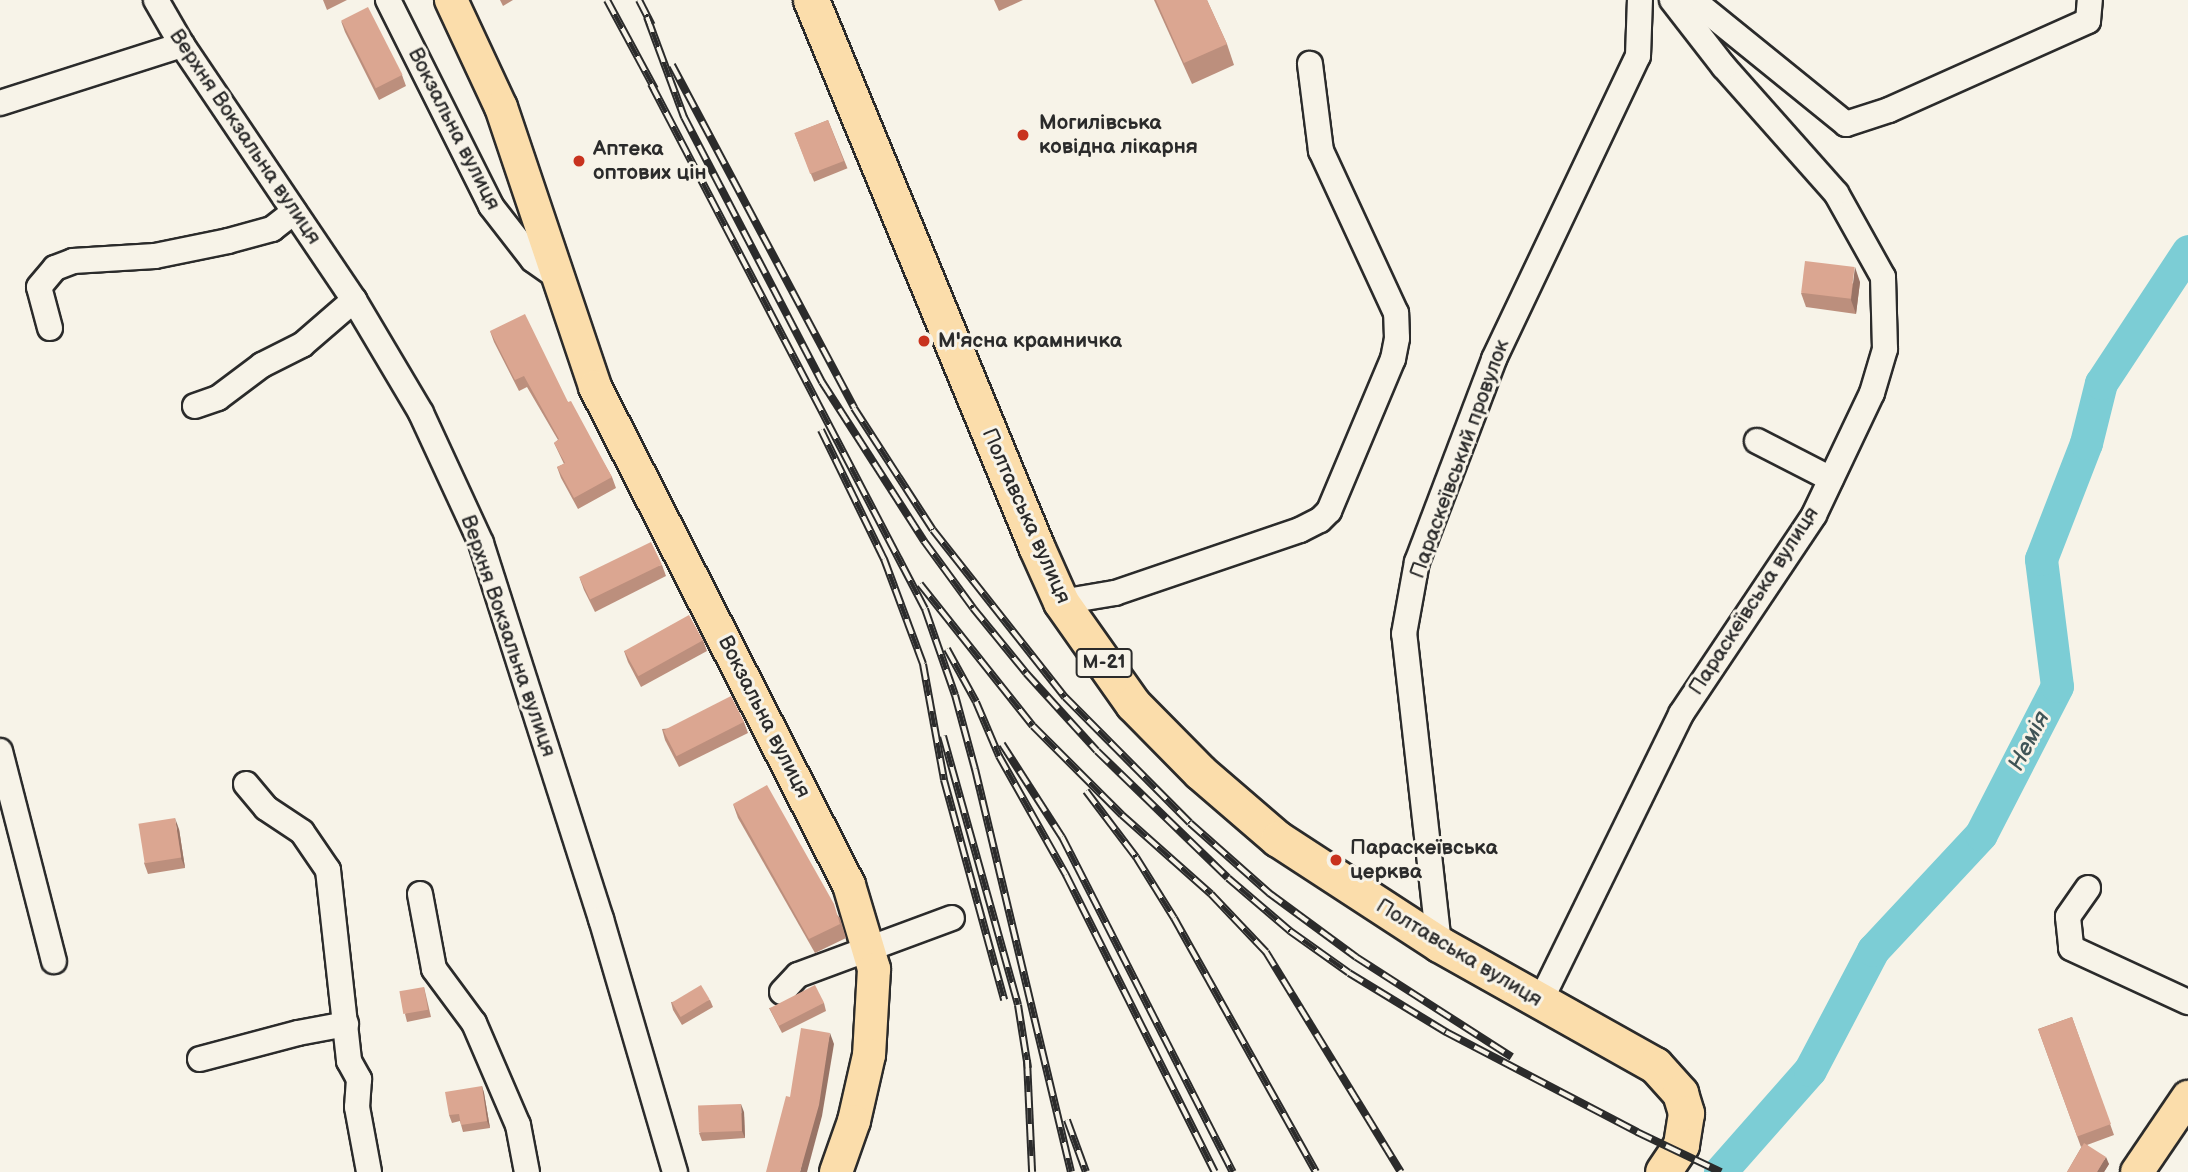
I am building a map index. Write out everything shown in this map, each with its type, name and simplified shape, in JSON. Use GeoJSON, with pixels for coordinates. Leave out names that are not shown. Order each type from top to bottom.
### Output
{"type":"FeatureCollection","features":[{"type":"Feature","properties":{"kind":"highway","name":"Полтавська вулиця"},"geometry":{"type":"LineString","coordinates":[[811,0],[1061,602],[1133,704],[1200,772],[1278,839],[1439,944],[1655,1065],[1680,1093],[1686,1113],[1681,1145],[1662,1172]]}},
{"type":"Feature","properties":{"kind":"main road","name":"Вокзальна вулиця"},"geometry":{"type":"LineString","coordinates":[[456,4],[500,107],[595,387],[849,885],[874,969],[869,1055],[854,1121],[836,1172]]}},
{"type":"Feature","properties":{"kind":"main road"},"geometry":{"type":"LineString","coordinates":[[2137,1172],[2188,1097]]}},
{"type":"Feature","properties":{"kind":"street","name":"Верхня Вокзальна вулиця"},"geometry":{"type":"LineString","coordinates":[[156,0],[182,45],[354,300],[421,414],[481,543],[601,919],[675,1172]]}},
{"type":"Feature","properties":{"kind":"street","name":"Вокзальна вулиця"},"geometry":{"type":"LineString","coordinates":[[388,0],[491,206],[533,260],[560,279]]}},
{"type":"Feature","properties":{"kind":"street","name":"Параскеївський провулок"},"geometry":{"type":"LineString","coordinates":[[1439,944],[1404,634],[1417,562],[1494,359],[1638,56],[1640,0]]}},
{"type":"Feature","properties":{"kind":"street","name":"Параскеївська вулиця"},"geometry":{"type":"LineString","coordinates":[[1540,1002],[1681,714],[1706,671],[1750,614],[1807,526],[1872,393],[1885,349],[1883,277],[1836,193],[1724,67],[1672,0]]}},
{"type":"Feature","properties":{"kind":"street"},"geometry":{"type":"LineString","coordinates":[[1693,0],[1846,124],[1889,110],[2089,10]]}},
{"type":"Feature","properties":{"kind":"street"},"geometry":{"type":"LineString","coordinates":[[0,103],[182,45]]}},
{"type":"Feature","properties":{"kind":"street"},"geometry":{"type":"LineString","coordinates":[[1061,602],[1115,593],[1273,540],[1320,520],[1329,510],[1393,359],[1397,338],[1396,313],[1321,151],[1310,64]]}},
{"type":"Feature","properties":{"kind":"street"},"geometry":{"type":"LineString","coordinates":[[50,328],[39,287],[55,268],[73,261],[155,256],[228,241],[272,229],[295,212]]}},
{"type":"Feature","properties":{"kind":"street"},"geometry":{"type":"LineString","coordinates":[[195,406],[218,398],[262,365],[302,345],[354,300]]}},
{"type":"Feature","properties":{"kind":"street"},"geometry":{"type":"LineString","coordinates":[[1757,441],[1831,479]]}},
{"type":"Feature","properties":{"kind":"street"},"geometry":{"type":"LineString","coordinates":[[0,751],[54,961]]}},
{"type":"Feature","properties":{"kind":"street"},"geometry":{"type":"LineString","coordinates":[[246,784],[267,808],[302,832],[328,870],[349,1061],[359,1079],[357,1107],[369,1172]]}},
{"type":"Feature","properties":{"kind":"street"},"geometry":{"type":"LineString","coordinates":[[2088,888],[2068,917],[2071,948],[2188,1002]]}},
{"type":"Feature","properties":{"kind":"street"},"geometry":{"type":"LineString","coordinates":[[420,894],[434,969],[474,1023],[518,1125],[527,1172]]}},
{"type":"Feature","properties":{"kind":"street"},"geometry":{"type":"LineString","coordinates":[[782,992],[797,975],[952,918]]}},
{"type":"Feature","properties":{"kind":"street"},"geometry":{"type":"LineString","coordinates":[[200,1059],[298,1033],[346,1024]]}},
{"type":"Feature","properties":{"kind":"building"},"geometry":{"type":"Polygon","coordinates":[[[1156,0],[1207,0],[1227,44],[1184,63],[1156,0]]]}},
{"type":"Feature","properties":{"kind":"building"},"geometry":{"type":"Polygon","coordinates":[[[368,7],[403,75],[376,88],[341,21],[368,7]]]}},
{"type":"Feature","properties":{"kind":"building"},"geometry":{"type":"Polygon","coordinates":[[[828,120],[844,161],[810,174],[794,133],[828,120]]]}},
{"type":"Feature","properties":{"kind":"building"},"geometry":{"type":"Polygon","coordinates":[[[1805,261],[1855,267],[1851,299],[1801,293],[1805,261]]]}},
{"type":"Feature","properties":{"kind":"building"},"geometry":{"type":"Polygon","coordinates":[[[525,314],[568,402],[571,401],[612,477],[574,498],[557,467],[565,463],[554,443],[559,439],[524,376],[515,380],[490,331],[525,314]]]}},
{"type":"Feature","properties":{"kind":"building"},"geometry":{"type":"Polygon","coordinates":[[[651,542],[662,564],[590,600],[579,577],[651,542]]]}},
{"type":"Feature","properties":{"kind":"building"},"geometry":{"type":"Polygon","coordinates":[[[689,615],[703,640],[638,676],[624,651],[689,615]]]}},
{"type":"Feature","properties":{"kind":"building"},"geometry":{"type":"Polygon","coordinates":[[[731,696],[744,722],[676,756],[663,731],[731,696]]]}},
{"type":"Feature","properties":{"kind":"building"},"geometry":{"type":"Polygon","coordinates":[[[767,785],[834,904],[840,924],[809,939],[733,804],[767,785]]]}},
{"type":"Feature","properties":{"kind":"building"},"geometry":{"type":"Polygon","coordinates":[[[175,818],[181,858],[145,863],[138,824],[175,818]]]}},
{"type":"Feature","properties":{"kind":"building"},"geometry":{"type":"Polygon","coordinates":[[[701,985],[710,1000],[681,1017],[672,1003],[701,985]]]}},
{"type":"Feature","properties":{"kind":"building"},"geometry":{"type":"Polygon","coordinates":[[[815,985],[824,1003],[779,1026],[770,1008],[815,985]]]}},
{"type":"Feature","properties":{"kind":"building"},"geometry":{"type":"Polygon","coordinates":[[[424,987],[428,1010],[403,1014],[399,991],[424,987]]]}},
{"type":"Feature","properties":{"kind":"building"},"geometry":{"type":"Polygon","coordinates":[[[2072,1017],[2111,1124],[2077,1136],[2038,1029],[2072,1017]]]}},
{"type":"Feature","properties":{"kind":"building"},"geometry":{"type":"Polygon","coordinates":[[[801,1028],[830,1033],[819,1105],[800,1172],[766,1172],[786,1096],[790,1097],[801,1028]]]}},
{"type":"Feature","properties":{"kind":"building"},"geometry":{"type":"Polygon","coordinates":[[[482,1086],[487,1121],[461,1125],[459,1114],[449,1115],[445,1092],[482,1086]]]}},
{"type":"Feature","properties":{"kind":"building"},"geometry":{"type":"Polygon","coordinates":[[[741,1104],[742,1131],[699,1132],[698,1106],[741,1104]]]}},
{"type":"Feature","properties":{"kind":"building"},"geometry":{"type":"Polygon","coordinates":[[[2084,1143],[2106,1157],[2097,1172],[2067,1172],[2084,1143]]]}},
{"type":"Feature","properties":{"kind":"waterway","name":"Немія"},"geometry":{"type":"LineString","coordinates":[[1720,1172],[1810,1070],[1873,950],[1981,834],[2057,686],[2041,559],[2086,443],[2101,383],[2188,251]]}},
{"type":"Feature","properties":{"kind":"railway"},"geometry":{"type":"LineString","coordinates":[[607,0],[655,89]]}},
{"type":"Feature","properties":{"kind":"railway"},"geometry":{"type":"LineString","coordinates":[[639,0],[652,25]]}},
{"type":"Feature","properties":{"kind":"railway"},"geometry":{"type":"LineString","coordinates":[[647,17],[684,117],[822,382],[924,541],[973,608],[1026,673],[1097,751],[1228,878],[1290,931],[1349,973],[1446,1032],[1637,1132],[1721,1172]]}},
{"type":"Feature","properties":{"kind":"railway"},"geometry":{"type":"LineString","coordinates":[[672,65],[854,408],[933,530],[1065,697],[1190,823],[1269,893],[1356,957],[1512,1057]]}},
{"type":"Feature","properties":{"kind":"railway"},"geometry":{"type":"LineString","coordinates":[[651,84],[925,609],[955,695],[975,769],[1071,1172]]}},
{"type":"Feature","properties":{"kind":"railway"},"geometry":{"type":"LineString","coordinates":[[821,430],[884,559],[923,664],[944,780],[1004,1000]]}},
{"type":"Feature","properties":{"kind":"railway"},"geometry":{"type":"LineString","coordinates":[[920,584],[1033,726],[1122,815],[1211,894],[1266,952],[1401,1172]]}},
{"type":"Feature","properties":{"kind":"railway"},"geometry":{"type":"LineString","coordinates":[[947,649],[976,702],[999,756],[1066,875],[1215,1172]]}},
{"type":"Feature","properties":{"kind":"railway"},"geometry":{"type":"LineString","coordinates":[[943,736],[1018,1005],[1028,1068]]}},
{"type":"Feature","properties":{"kind":"railway"},"geometry":{"type":"LineString","coordinates":[[1002,744],[1062,837],[1233,1172]]}},
{"type":"Feature","properties":{"kind":"railway"},"geometry":{"type":"LineString","coordinates":[[1086,791],[1136,857],[1174,918],[1316,1172]]}},
{"type":"Feature","properties":{"kind":"railway"},"geometry":{"type":"LineString","coordinates":[[1027,1060],[1032,1172]]}},
{"type":"Feature","properties":{"kind":"railway"},"geometry":{"type":"LineString","coordinates":[[1067,1120],[1086,1172]]}},
{"type":"Feature","properties":{"kind":"place","name":"Могилівська ковідна лікарня"},"geometry":{"type":"Point","coordinates":[1023,135]}},
{"type":"Feature","properties":{"kind":"place","name":"Аптека оптових цін"},"geometry":{"type":"Point","coordinates":[579,161]}},
{"type":"Feature","properties":{"kind":"place","name":"М'ясна крамничка"},"geometry":{"type":"Point","coordinates":[924,341]}},
{"type":"Feature","properties":{"kind":"place","name":"Параскеївська церква"},"geometry":{"type":"Point","coordinates":[1336,860]}}]}
